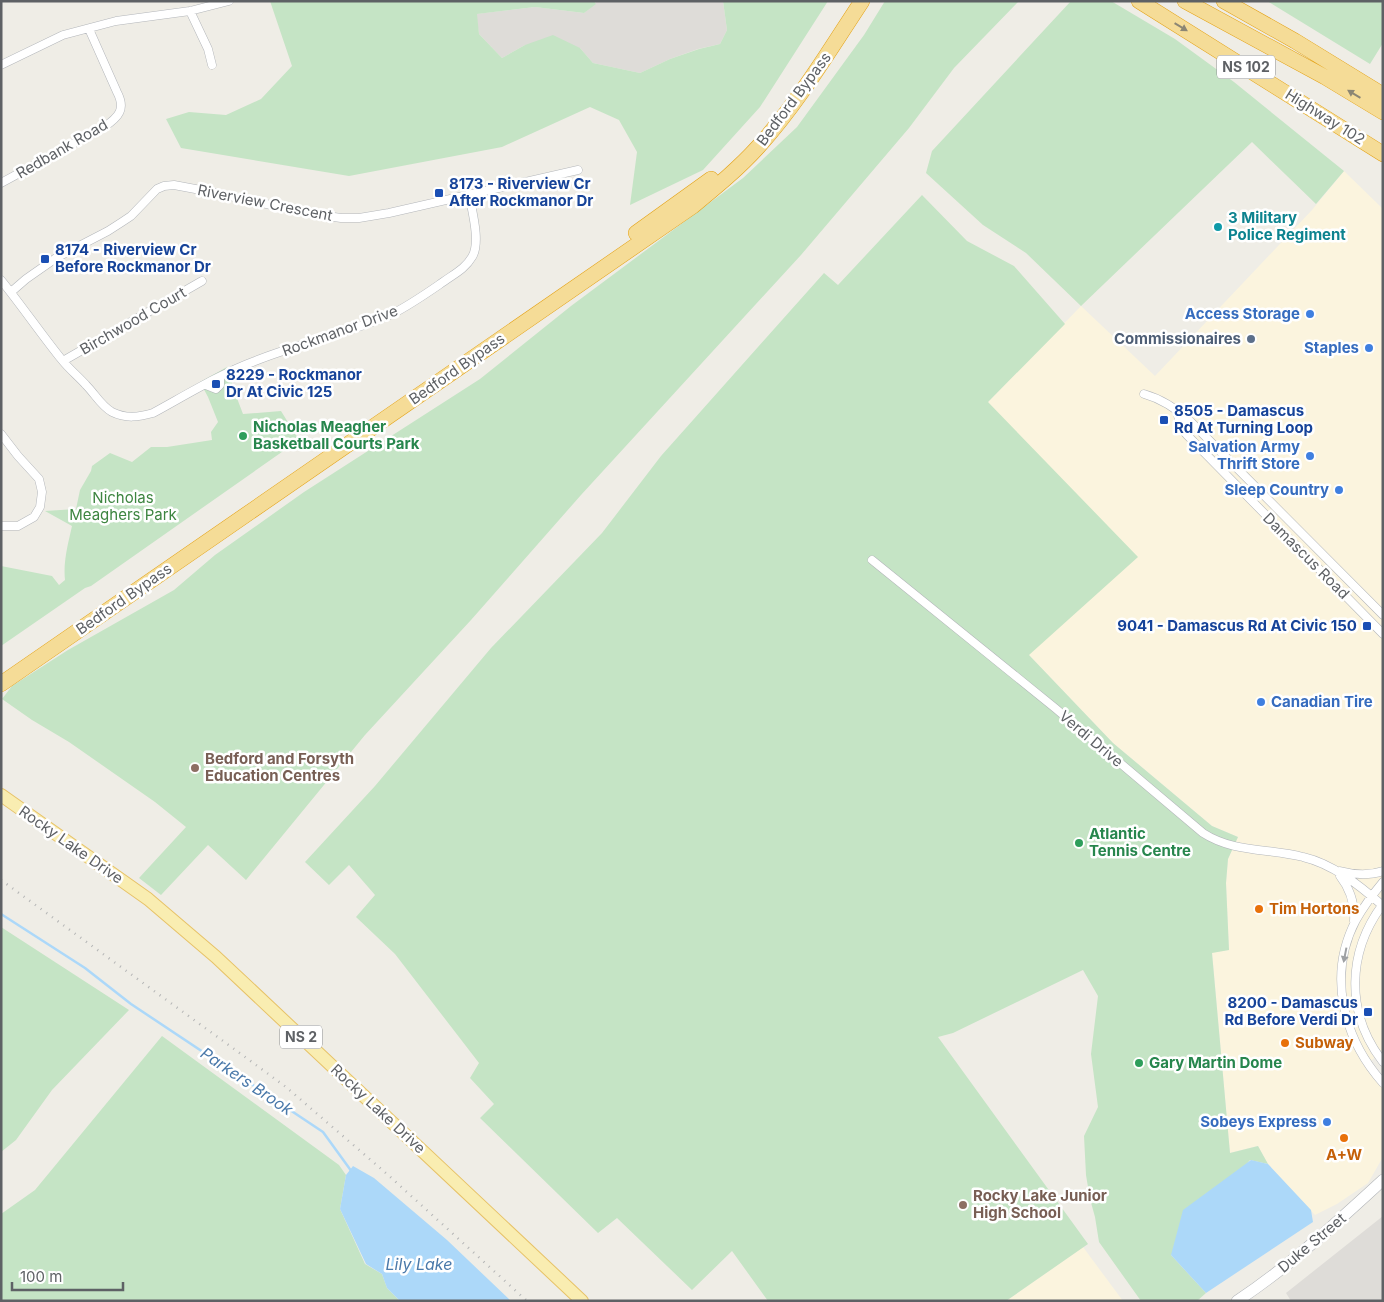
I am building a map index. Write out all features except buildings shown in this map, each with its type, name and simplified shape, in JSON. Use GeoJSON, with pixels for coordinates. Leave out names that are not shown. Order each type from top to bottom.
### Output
{"type":"FeatureCollection","features":[{"type":"Feature","properties":{"kind":"highway","name":"Bedford Bypass"},"geometry":{"type":"LineString","coordinates":[[1,672],[482,342],[724,169],[774,117],[799,84],[852,1]]}},
{"type":"Feature","properties":{"kind":"highway","name":"Bedford Bypass"},"geometry":{"type":"LineString","coordinates":[[1,684],[693,206],[727,178],[778,124],[807,86],[862,1]]}},
{"type":"Feature","properties":{"kind":"highway","name":"Highway 102"},"geometry":{"type":"LineString","coordinates":[[1139,1],[1383,154]]}},
{"type":"Feature","properties":{"kind":"highway","name":"NS 102"},"geometry":{"type":"LineString","coordinates":[[1185,1],[1383,112]]}},
{"type":"Feature","properties":{"kind":"highway"},"geometry":{"type":"LineString","coordinates":[[1200,1],[1291,48],[1349,74]]}},
{"type":"Feature","properties":{"kind":"highway"},"geometry":{"type":"LineString","coordinates":[[1224,1],[1383,94]]}},
{"type":"Feature","properties":{"kind":"main road","name":"Rocky Lake Drive"},"geometry":{"type":"LineString","coordinates":[[1,795],[148,899],[216,958],[582,1301]]}},
{"type":"Feature","properties":{"kind":"main road","name":"Duke Street"},"geometry":{"type":"LineString","coordinates":[[1237,1301],[1267,1280],[1320,1237],[1383,1180]]}},
{"type":"Feature","properties":{"kind":"street"},"geometry":{"type":"LineString","coordinates":[[1,65],[63,35],[116,21],[190,11],[229,1]]}},
{"type":"Feature","properties":{"kind":"street"},"geometry":{"type":"LineString","coordinates":[[190,11],[208,49],[212,65]]}},
{"type":"Feature","properties":{"kind":"street","name":"Redbank Road"},"geometry":{"type":"LineString","coordinates":[[1,184],[104,127],[120,112],[122,101],[116,92],[89,29]]}},
{"type":"Feature","properties":{"kind":"street","name":"Riverview Crescent"},"geometry":{"type":"LineString","coordinates":[[11,292],[56,258],[108,231],[131,216],[157,189],[164,186],[174,185],[206,191],[313,214],[341,218],[359,218],[390,213],[578,170]]}},
{"type":"Feature","properties":{"kind":"street","name":"Rockmanor Drive"},"geometry":{"type":"LineString","coordinates":[[1,280],[63,361],[105,408],[114,414],[132,418],[153,412],[230,371],[257,360],[392,314],[464,268],[473,256],[476,247],[476,235],[468,194]]}},
{"type":"Feature","properties":{"kind":"street","name":"Birchwood Court"},"geometry":{"type":"LineString","coordinates":[[63,361],[202,280]]}},
{"type":"Feature","properties":{"kind":"street","name":"Damascus Road"},"geometry":{"type":"LineString","coordinates":[[1144,394],[1159,399],[1176,409],[1197,428],[1383,615]]}},
{"type":"Feature","properties":{"kind":"street","name":"Damascus Road"},"geometry":{"type":"LineString","coordinates":[[1176,409],[1182,429],[1187,435],[1383,634]]}},
{"type":"Feature","properties":{"kind":"street"},"geometry":{"type":"LineString","coordinates":[[1,434],[39,480],[42,492],[40,507],[34,517],[18,526],[1,526]]}},
{"type":"Feature","properties":{"kind":"street","name":"Verdi Drive"},"geometry":{"type":"LineString","coordinates":[[872,560],[1055,708],[1203,833],[1221,843],[1250,850],[1302,856],[1320,862],[1382,904]]}},
{"type":"Feature","properties":{"kind":"street"},"geometry":{"type":"LineString","coordinates":[[1333,870],[1362,875],[1383,870]]}},
{"type":"Feature","properties":{"kind":"street","name":"Verdi Drive"},"geometry":{"type":"LineString","coordinates":[[1333,870],[1344,881],[1352,896],[1354,925]]}},
{"type":"Feature","properties":{"kind":"street"},"geometry":{"type":"LineString","coordinates":[[1383,882],[1354,925],[1348,939],[1343,961],[1342,983],[1346,1019],[1358,1048],[1369,1066],[1383,1083]]}},
{"type":"Feature","properties":{"kind":"street"},"geometry":{"type":"LineString","coordinates":[[1382,904],[1370,922],[1361,944],[1355,978],[1357,1003],[1363,1027],[1383,1062]]}},
{"type":"Feature","properties":{"kind":"shaded area"},"geometry":{"type":"Polygon","coordinates":[[[594,1],[723,1],[727,30],[720,44],[698,49],[670,59],[640,73],[593,63],[580,48],[525,45],[502,58],[479,34],[476,14],[535,7],[584,13],[596,3],[594,1]]]}},
{"type":"Feature","properties":{"kind":"shaded area"},"geometry":{"type":"Polygon","coordinates":[[[1344,171],[1383,209],[1383,1052],[1381,1051],[1366,1066],[1383,1088],[1383,1157],[1368,1183],[1337,1204],[1315,1215],[1268,1164],[1258,1146],[1230,1153],[1212,952],[1229,950],[1226,883],[1228,859],[1238,837],[1212,826],[1113,743],[1029,655],[988,402],[1081,306],[1155,376],[1312,210],[1344,171]]]}},
{"type":"Feature","properties":{"kind":"shaded area"},"geometry":{"type":"Polygon","coordinates":[[[1383,1216],[1383,1301],[1291,1301],[1286,1293],[1383,1216]]]}},
{"type":"Feature","properties":{"kind":"shaded area"},"geometry":{"type":"Polygon","coordinates":[[[1083,1247],[1123,1301],[1006,1301],[1083,1247]]]}},
{"type":"Feature","properties":{"kind":"green space"},"geometry":{"type":"Polygon","coordinates":[[[270,1],[594,1],[596,4],[584,13],[535,7],[477,14],[479,34],[502,58],[525,45],[553,35],[580,48],[593,63],[640,73],[670,59],[720,44],[727,30],[723,1],[828,1],[760,107],[703,170],[630,205],[637,152],[619,120],[590,107],[502,147],[349,176],[181,148],[166,119],[189,112],[226,115],[261,99],[292,66],[270,1]]]}},
{"type":"Feature","properties":{"kind":"green space"},"geometry":{"type":"Polygon","coordinates":[[[885,1],[1019,1],[954,68],[909,128],[801,255],[365,735],[246,880],[208,845],[161,895],[139,878],[186,827],[155,802],[69,742],[2,699],[12,686],[68,650],[174,590],[215,555],[304,492],[480,379],[571,306],[743,178],[797,127],[864,35],[885,1]]]}},
{"type":"Feature","properties":{"kind":"green space"},"geometry":{"type":"Polygon","coordinates":[[[1071,1],[1111,1],[1175,39],[1234,82],[1344,171],[1316,204],[1252,142],[1081,306],[1026,253],[983,225],[926,173],[932,151],[1071,1]]]}},
{"type":"Feature","properties":{"kind":"green space"},"geometry":{"type":"Polygon","coordinates":[[[1267,1],[1383,1],[1383,43],[1370,64],[1267,1]]]}},
{"type":"Feature","properties":{"kind":"green space"},"geometry":{"type":"Polygon","coordinates":[[[922,195],[967,241],[1014,266],[1065,324],[988,402],[1138,557],[1029,655],[1113,743],[1212,826],[1238,837],[1228,859],[1226,883],[1229,950],[1212,953],[1230,1153],[1258,1146],[1268,1164],[1250,1160],[1171,1255],[1206,1293],[1197,1301],[1141,1301],[1099,1242],[1086,1175],[1084,1136],[1098,1107],[1091,1054],[1098,996],[1083,970],[953,1033],[938,1037],[1088,1244],[1006,1301],[768,1301],[732,1251],[692,1290],[617,1218],[598,1233],[480,1118],[494,1104],[470,1078],[479,1063],[395,954],[356,917],[375,895],[349,865],[329,885],[305,862],[375,786],[491,648],[602,533],[661,456],[824,273],[838,285],[922,195]]]}},
{"type":"Feature","properties":{"kind":"green space","name":"Nicholas Meaghers Park"},"geometry":{"type":"Polygon","coordinates":[[[227,367],[243,414],[281,411],[299,440],[91,586],[85,588],[1,646],[1,566],[52,576],[59,585],[65,580],[65,560],[72,526],[45,511],[76,509],[80,490],[92,466],[110,453],[132,462],[151,447],[167,447],[212,440],[211,432],[218,422],[200,382],[227,367]]]}},
{"type":"Feature","properties":{"kind":"green space"},"geometry":{"type":"Polygon","coordinates":[[[1,927],[129,1010],[52,1090],[16,1140],[1,1152],[1,927]]]}},
{"type":"Feature","properties":{"kind":"green space"},"geometry":{"type":"Polygon","coordinates":[[[162,1036],[339,1165],[346,1175],[340,1209],[365,1264],[382,1274],[387,1288],[400,1301],[1,1301],[1,1214],[35,1190],[162,1036]]]}},
{"type":"Feature","properties":{"kind":"water"},"geometry":{"type":"Polygon","coordinates":[[[1251,1160],[1268,1164],[1311,1210],[1313,1222],[1206,1293],[1171,1255],[1183,1210],[1251,1160]]]}},
{"type":"Feature","properties":{"kind":"water","name":"Lily Lake"},"geometry":{"type":"Polygon","coordinates":[[[353,1166],[374,1178],[447,1240],[511,1301],[400,1301],[387,1288],[382,1274],[366,1264],[340,1209],[346,1175],[353,1166]]]}},
{"type":"Feature","properties":{"kind":"waterway","name":"Parkers Brook"},"geometry":{"type":"LineString","coordinates":[[1,914],[85,968],[131,1004],[323,1132],[352,1172]]}},
{"type":"Feature","properties":{"kind":"railway"},"geometry":{"type":"LineString","coordinates":[[1,880],[286,1087],[387,1174],[527,1301]]}},
{"type":"Feature","properties":{"kind":"place","name":"8173 - Riverview Cr After Rockmanor Dr"},"geometry":{"type":"Point","coordinates":[439,193]}},
{"type":"Feature","properties":{"kind":"place","name":"3 Military Police Regiment"},"geometry":{"type":"Point","coordinates":[1218,227]}},
{"type":"Feature","properties":{"kind":"place","name":"8174 - Riverview Cr Before Rockmanor Dr"},"geometry":{"type":"Point","coordinates":[45,259]}},
{"type":"Feature","properties":{"kind":"place","name":"Access Storage"},"geometry":{"type":"Point","coordinates":[1310,314]}},
{"type":"Feature","properties":{"kind":"place","name":"Commissionaires"},"geometry":{"type":"Point","coordinates":[1251,339]}},
{"type":"Feature","properties":{"kind":"place","name":"Staples"},"geometry":{"type":"Point","coordinates":[1369,348]}},
{"type":"Feature","properties":{"kind":"place","name":"8229 - Rockmanor Dr At Civic 125"},"geometry":{"type":"Point","coordinates":[216,384]}},
{"type":"Feature","properties":{"kind":"place","name":"8505 - Damascus Rd At Turning Loop"},"geometry":{"type":"Point","coordinates":[1164,420]}},
{"type":"Feature","properties":{"kind":"place","name":"Nicholas Meagher Basketball Courts Park"},"geometry":{"type":"Point","coordinates":[243,436]}},
{"type":"Feature","properties":{"kind":"place","name":"Salvation Army Thrift Store"},"geometry":{"type":"Point","coordinates":[1310,456]}},
{"type":"Feature","properties":{"kind":"place","name":"Sleep Country"},"geometry":{"type":"Point","coordinates":[1339,490]}},
{"type":"Feature","properties":{"kind":"place","name":"9041 - Damascus Rd At Civic 150"},"geometry":{"type":"Point","coordinates":[1367,626]}},
{"type":"Feature","properties":{"kind":"place","name":"Canadian Tire"},"geometry":{"type":"Point","coordinates":[1261,702]}},
{"type":"Feature","properties":{"kind":"place","name":"Bedford and Forsyth Education Centres"},"geometry":{"type":"Point","coordinates":[195,768]}},
{"type":"Feature","properties":{"kind":"place","name":"Atlantic Tennis Centre"},"geometry":{"type":"Point","coordinates":[1079,843]}},
{"type":"Feature","properties":{"kind":"place","name":"Tim Hortons"},"geometry":{"type":"Point","coordinates":[1259,909]}},
{"type":"Feature","properties":{"kind":"place","name":"8200 - Damascus Rd Before Verdi Dr"},"geometry":{"type":"Point","coordinates":[1368,1012]}},
{"type":"Feature","properties":{"kind":"place","name":"Subway"},"geometry":{"type":"Point","coordinates":[1285,1043]}},
{"type":"Feature","properties":{"kind":"place","name":"Gary Martin Dome"},"geometry":{"type":"Point","coordinates":[1139,1063]}},
{"type":"Feature","properties":{"kind":"place","name":"Sobeys Express"},"geometry":{"type":"Point","coordinates":[1327,1122]}},
{"type":"Feature","properties":{"kind":"place","name":"A+W"},"geometry":{"type":"Point","coordinates":[1344,1138]}},
{"type":"Feature","properties":{"kind":"place","name":"Rocky Lake Junior High School"},"geometry":{"type":"Point","coordinates":[963,1205]}}]}
